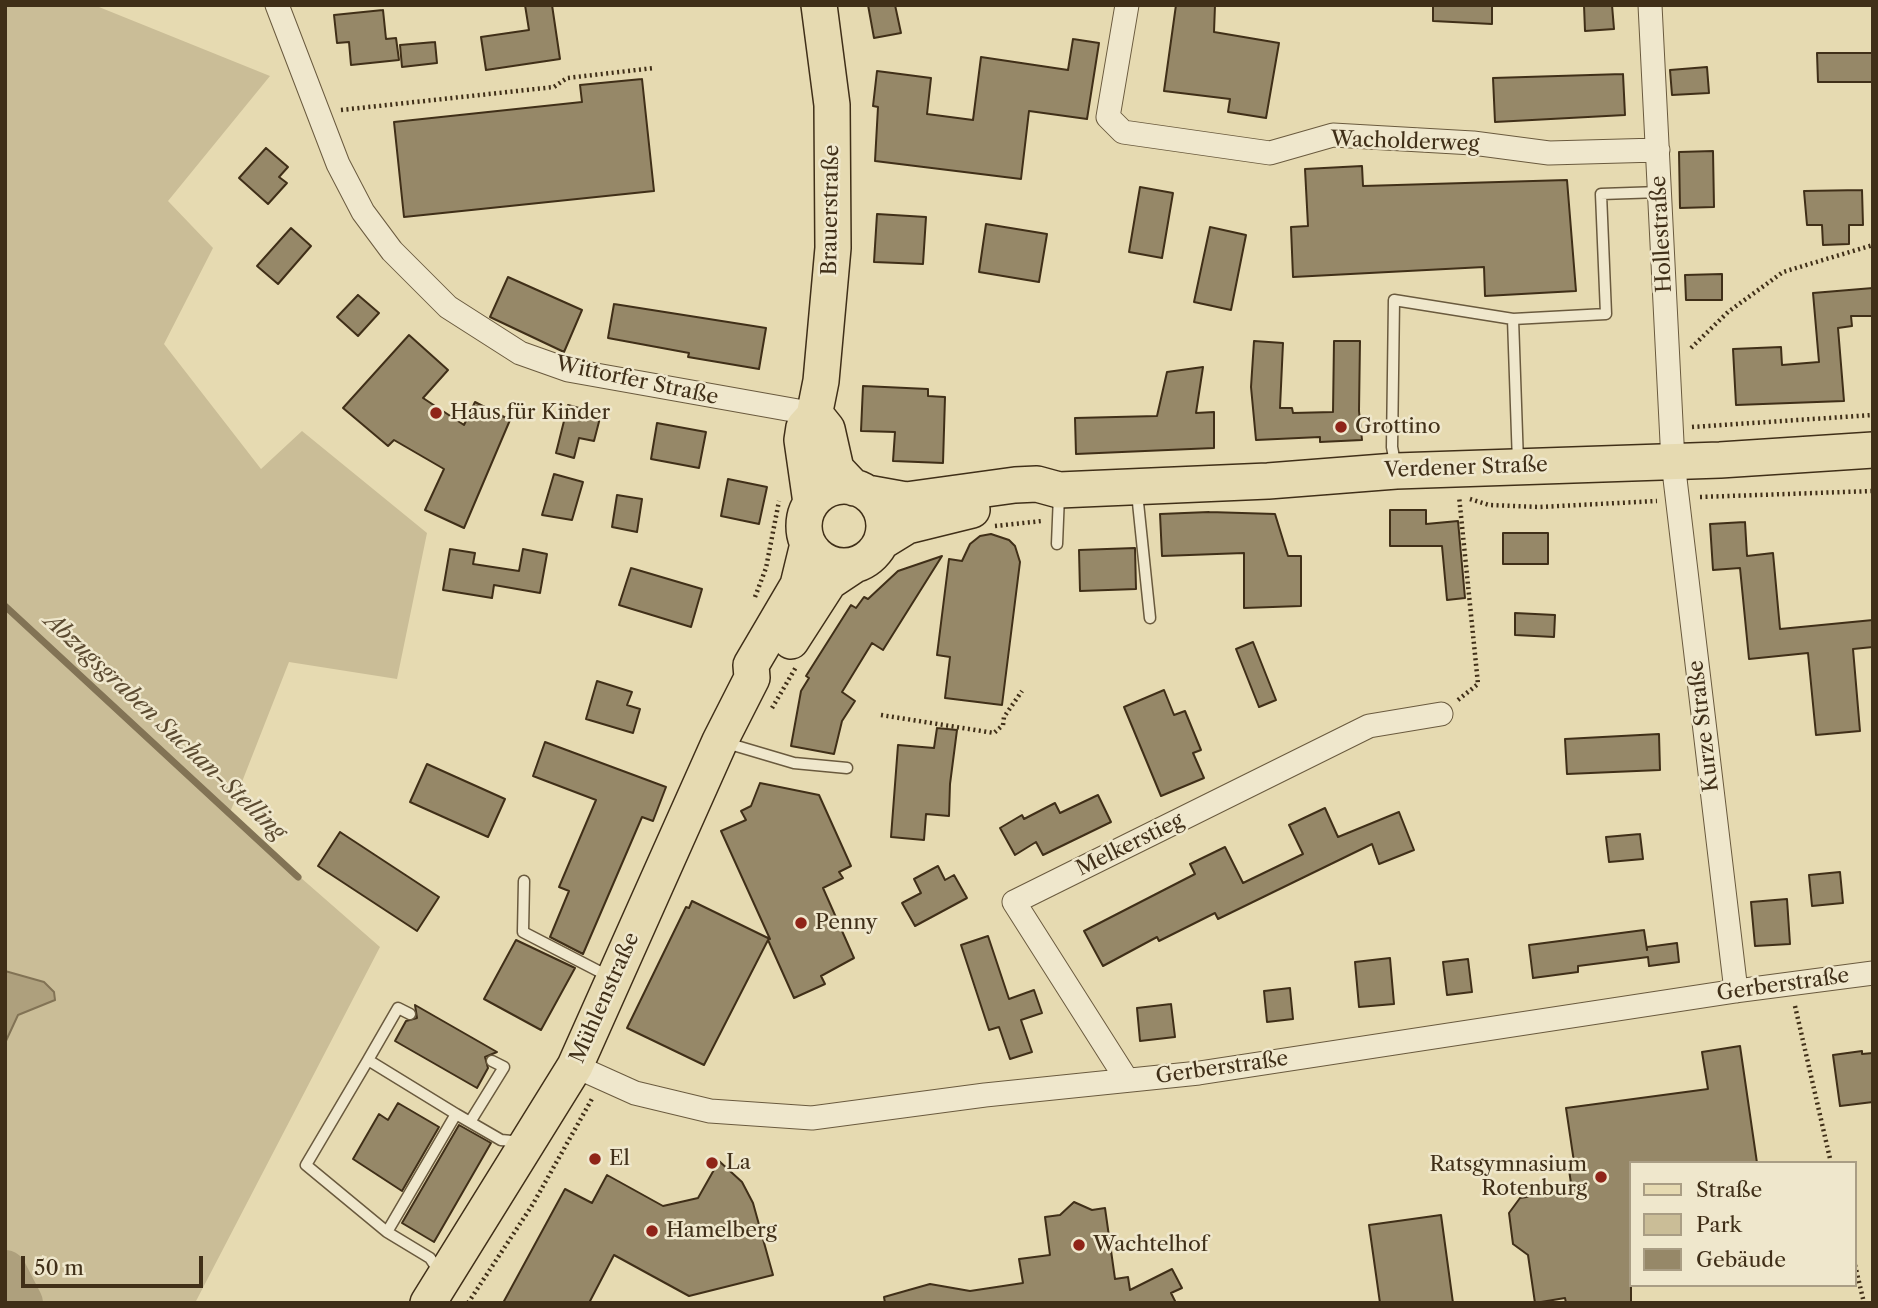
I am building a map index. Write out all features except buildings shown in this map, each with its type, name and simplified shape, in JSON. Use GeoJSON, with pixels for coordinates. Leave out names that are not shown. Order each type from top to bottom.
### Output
{"type":"FeatureCollection","features":[{"type":"Feature","properties":{"kind":"main road","name":"Brauerstraße"},"geometry":{"type":"LineString","coordinates":[[811,503],[802,440],[804,427],[815,414],[821,381],[833,248],[832,105],[819,5]]}},
{"type":"Feature","properties":{"kind":"main road"},"geometry":{"type":"LineString","coordinates":[[815,414],[827,429],[836,469],[861,491],[883,516],[881,542],[868,559],[853,566],[838,566],[825,562],[808,544],[804,524],[811,503],[830,488],[861,491]]}},
{"type":"Feature","properties":{"kind":"main road","name":"Verdener Straße"},"geometry":{"type":"LineString","coordinates":[[861,491],[906,500],[1015,485],[1037,484],[1059,490],[1137,487],[1396,471],[1673,462],[1873,450]]}},
{"type":"Feature","properties":{"kind":"main road","name":"Verdener Straße"},"geometry":{"type":"LineString","coordinates":[[881,542],[897,531],[922,522],[1040,500],[1059,490]]}},
{"type":"Feature","properties":{"kind":"main road","name":"Mühlenstraße"},"geometry":{"type":"LineString","coordinates":[[436,1291],[575,1066],[720,741],[752,678],[751,666],[798,585],[808,544]]}},
{"type":"Feature","properties":{"kind":"main road","name":"Mühlenstraße"},"geometry":{"type":"LineString","coordinates":[[752,678],[763,675],[787,647],[832,578],[853,566]]}},
{"type":"Feature","properties":{"kind":"street","name":"Wittorfer Straße"},"geometry":{"type":"LineString","coordinates":[[277,5],[338,164],[363,212],[392,251],[448,307],[483,332],[520,352],[568,370],[815,414]]}},
{"type":"Feature","properties":{"kind":"street","name":"Wacholderweg"},"geometry":{"type":"LineString","coordinates":[[1127,5],[1108,117],[1123,132],[1270,153],[1333,135],[1473,143],[1549,153],[1658,150]]}},
{"type":"Feature","properties":{"kind":"street","name":"Hollestraße"},"geometry":{"type":"LineString","coordinates":[[1650,5],[1673,462]]}},
{"type":"Feature","properties":{"kind":"street","name":"Kurze Straße"},"geometry":{"type":"LineString","coordinates":[[1673,462],[1736,990]]}},
{"type":"Feature","properties":{"kind":"street","name":"Melkerstieg"},"geometry":{"type":"LineString","coordinates":[[1127,1080],[1014,902],[1368,726],[1441,714]]}},
{"type":"Feature","properties":{"kind":"street","name":"Gerberstraße"},"geometry":{"type":"LineString","coordinates":[[575,1066],[635,1093],[710,1111],[812,1118],[1199,1073],[1736,990],[1873,973]]}},
{"type":"Feature","properties":{"kind":"lane"},"geometry":{"type":"LineString","coordinates":[[1396,471],[1392,447],[1394,300],[1513,318],[1606,314],[1601,194],[1660,192]]}},
{"type":"Feature","properties":{"kind":"lane"},"geometry":{"type":"LineString","coordinates":[[1513,318],[1518,465]]}},
{"type":"Feature","properties":{"kind":"lane"},"geometry":{"type":"LineString","coordinates":[[1137,487],[1150,618]]}},
{"type":"Feature","properties":{"kind":"lane"},"geometry":{"type":"LineString","coordinates":[[1057,544],[1059,490]]}},
{"type":"Feature","properties":{"kind":"lane"},"geometry":{"type":"LineString","coordinates":[[720,741],[794,764],[847,768]]}},
{"type":"Feature","properties":{"kind":"lane"},"geometry":{"type":"LineString","coordinates":[[524,881],[523,932],[614,979]]}},
{"type":"Feature","properties":{"kind":"lane"},"geometry":{"type":"LineString","coordinates":[[410,1014],[398,1008],[306,1165],[387,1232],[430,1258],[436,1291]]}},
{"type":"Feature","properties":{"kind":"lane"},"geometry":{"type":"LineString","coordinates":[[368,1060],[501,1140],[529,1142]]}},
{"type":"Feature","properties":{"kind":"lane"},"geometry":{"type":"LineString","coordinates":[[470,1122],[504,1067],[492,1061]]}},
{"type":"Feature","properties":{"kind":"lane"},"geometry":{"type":"LineString","coordinates":[[387,1232],[456,1114]]}},
{"type":"Feature","properties":{"kind":"path"},"geometry":{"type":"LineString","coordinates":[[318,113],[554,87],[566,78],[654,68]]}},
{"type":"Feature","properties":{"kind":"path"},"geometry":{"type":"LineString","coordinates":[[1668,370],[1728,312],[1783,272],[1873,245]]}},
{"type":"Feature","properties":{"kind":"path"},"geometry":{"type":"LineString","coordinates":[[1441,714],[1478,684],[1459,496]]}},
{"type":"Feature","properties":{"kind":"path"},"geometry":{"type":"LineString","coordinates":[[881,715],[994,733],[1003,725],[1004,717],[1022,691]]}},
{"type":"Feature","properties":{"kind":"path"},"geometry":{"type":"LineString","coordinates":[[1790,984],[1832,1161]]}},
{"type":"Feature","properties":{"kind":"path"},"geometry":{"type":"LineString","coordinates":[[1857,1273],[1864,1303]]}},
{"type":"Feature","properties":{"kind":"green space"},"geometry":{"type":"Polygon","coordinates":[[[5,5],[94,5],[270,76],[168,201],[213,248],[164,344],[261,469],[302,431],[427,533],[397,679],[289,662],[229,815],[380,947],[195,1303],[5,1303],[5,5]]]}},
{"type":"Feature","properties":{"kind":"shaded area"},"geometry":{"type":"Polygon","coordinates":[[[5,971],[44,982],[54,992],[55,1000],[18,1015],[5,1043],[5,971]]]}},
{"type":"Feature","properties":{"kind":"waterway","name":"Abzugsgraben Suchan-Stelling"},"geometry":{"type":"LineString","coordinates":[[5,606],[298,877]]}},
{"type":"Feature","properties":{"kind":"waterway"},"geometry":{"type":"LineString","coordinates":[[5,1272],[21,1303]]}},
{"type":"Feature","properties":{"kind":"waterway"},"geometry":{"type":"LineString","coordinates":[[5,1284],[14,1288]]}},
{"type":"Feature","properties":{"kind":"place","name":"Haus für Kinder"},"geometry":{"type":"Point","coordinates":[436,413]}},
{"type":"Feature","properties":{"kind":"place","name":"Grottino"},"geometry":{"type":"Point","coordinates":[1341,427]}},
{"type":"Feature","properties":{"kind":"place","name":"Penny"},"geometry":{"type":"Point","coordinates":[801,923]}},
{"type":"Feature","properties":{"kind":"place","name":"El"},"geometry":{"type":"Point","coordinates":[595,1159]}},
{"type":"Feature","properties":{"kind":"place","name":"La"},"geometry":{"type":"Point","coordinates":[712,1163]}},
{"type":"Feature","properties":{"kind":"place","name":"Ratsgymnasium Rotenburg"},"geometry":{"type":"Point","coordinates":[1601,1177]}},
{"type":"Feature","properties":{"kind":"place","name":"Hamelberg"},"geometry":{"type":"Point","coordinates":[652,1231]}},
{"type":"Feature","properties":{"kind":"place","name":"Wachtelhof"},"geometry":{"type":"Point","coordinates":[1079,1245]}}]}
